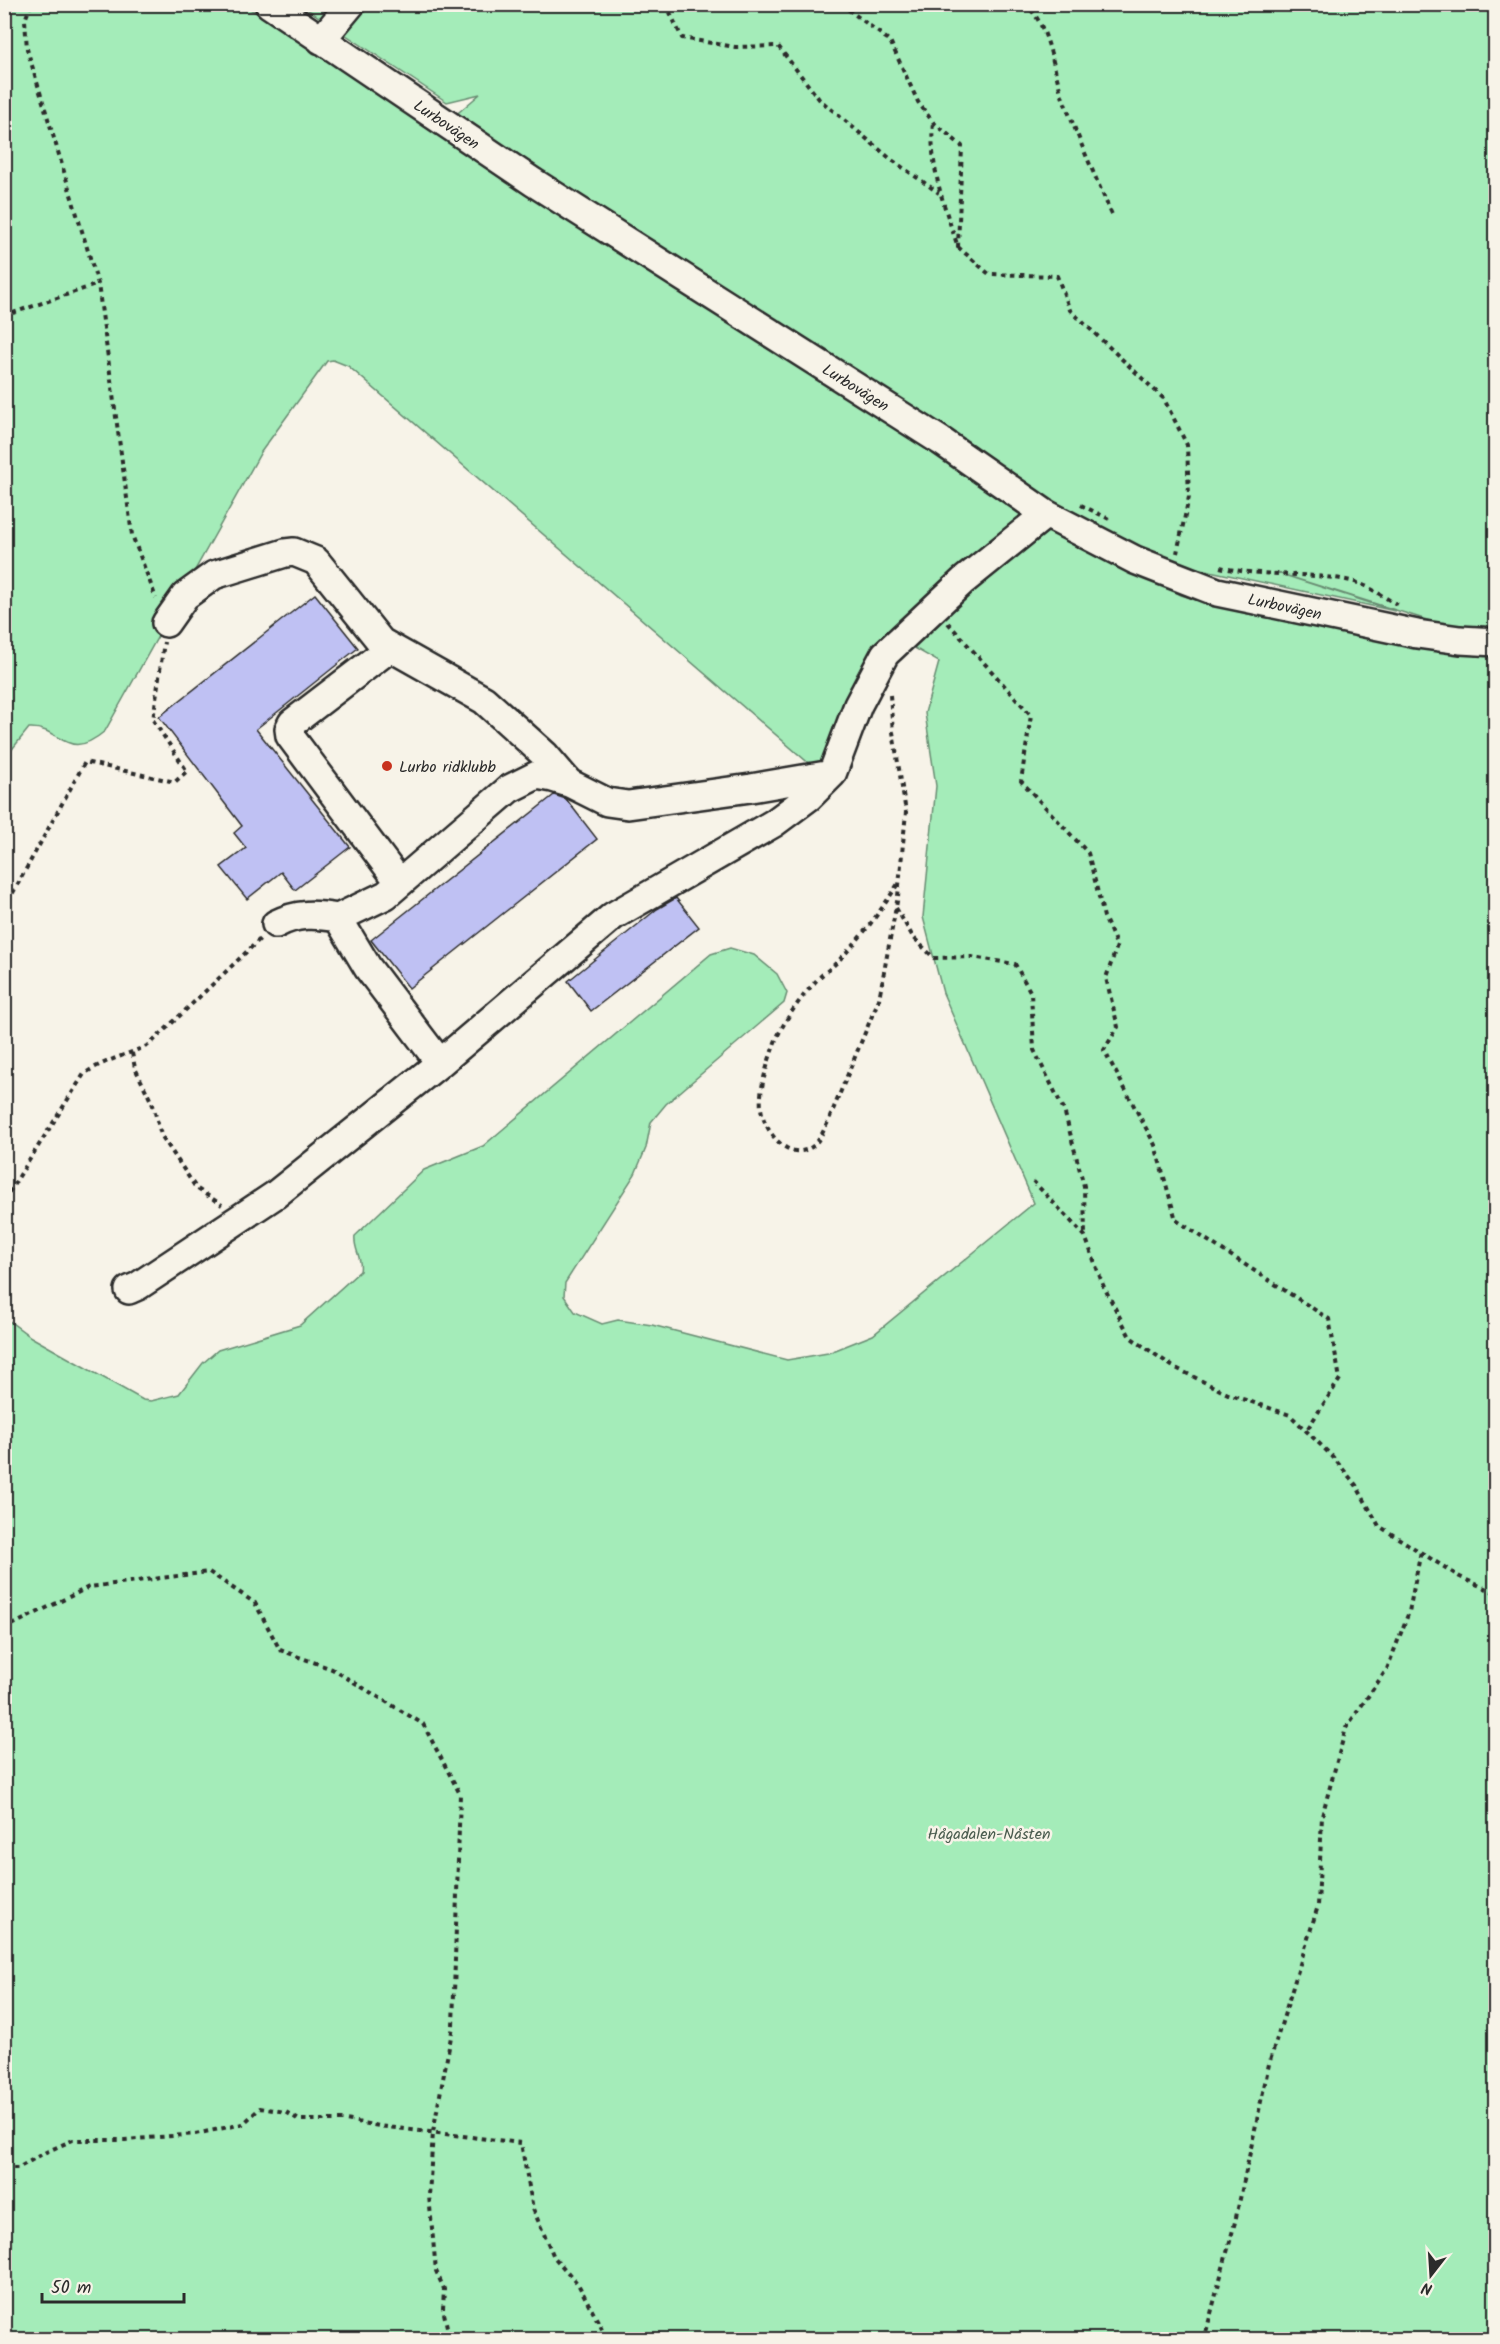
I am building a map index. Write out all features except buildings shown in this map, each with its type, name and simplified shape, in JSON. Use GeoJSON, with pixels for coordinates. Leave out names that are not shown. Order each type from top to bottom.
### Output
{"type":"FeatureCollection","features":[{"type":"Feature","properties":{"kind":"street"},"geometry":{"type":"LineString","coordinates":[[321,40],[351,4]]}},
{"type":"Feature","properties":{"kind":"street","name":"Lurbovägen"},"geometry":{"type":"LineString","coordinates":[[273,6],[533,182],[941,441],[1046,514],[1136,560],[1217,592],[1417,634],[1496,642]]}},
{"type":"Feature","properties":{"kind":"street"},"geometry":{"type":"LineString","coordinates":[[129,1290],[138,1287],[276,1196],[440,1063],[614,916],[774,823],[808,797],[832,774],[858,705],[885,654],[963,581],[1046,514]]}},
{"type":"Feature","properties":{"kind":"street"},"geometry":{"type":"LineString","coordinates":[[166,624],[185,596],[214,575],[268,557],[294,552],[316,561],[381,642],[484,700],[545,754],[569,783]]}},
{"type":"Feature","properties":{"kind":"street"},"geometry":{"type":"LineString","coordinates":[[390,648],[292,723],[289,729],[290,736],[400,883]]}},
{"type":"Feature","properties":{"kind":"street"},"geometry":{"type":"LineString","coordinates":[[276,924],[287,918],[309,914],[338,918],[386,895],[516,784],[537,775],[553,777],[607,802],[628,806],[832,774]]}},
{"type":"Feature","properties":{"kind":"street"},"geometry":{"type":"LineString","coordinates":[[338,918],[368,968],[440,1063]]}},
{"type":"Feature","properties":{"kind":"path"},"geometry":{"type":"LineString","coordinates":[[4,909],[85,762],[175,782],[187,771],[153,720],[166,624],[132,535],[98,284],[27,49],[25,20],[31,4]]}},
{"type":"Feature","properties":{"kind":"path"},"geometry":{"type":"LineString","coordinates":[[666,4],[682,38],[735,47],[778,46],[819,99],[892,160],[939,194]]}},
{"type":"Feature","properties":{"kind":"path"},"geometry":{"type":"LineString","coordinates":[[841,4],[891,41],[918,102],[933,122],[962,146],[958,247]]}},
{"type":"Feature","properties":{"kind":"path"},"geometry":{"type":"LineString","coordinates":[[1024,4],[1032,10],[1048,43],[1059,88],[1113,217]]}},
{"type":"Feature","properties":{"kind":"path"},"geometry":{"type":"LineString","coordinates":[[933,122],[931,141],[939,194],[958,247],[989,274],[1057,276],[1070,310],[1164,399],[1187,445],[1190,497],[1177,554]]}},
{"type":"Feature","properties":{"kind":"path"},"geometry":{"type":"LineString","coordinates":[[4,316],[98,284]]}},
{"type":"Feature","properties":{"kind":"path"},"geometry":{"type":"LineString","coordinates":[[1046,514],[1075,503],[1086,506],[1114,522]]}},
{"type":"Feature","properties":{"kind":"path"},"geometry":{"type":"LineString","coordinates":[[1171,552],[1186,557]]}},
{"type":"Feature","properties":{"kind":"path"},"geometry":{"type":"LineString","coordinates":[[1216,566],[1247,572],[1291,574],[1355,582],[1365,585],[1405,608]]}},
{"type":"Feature","properties":{"kind":"path"},"geometry":{"type":"LineString","coordinates":[[963,581],[947,622],[1031,715],[1021,782],[1088,853],[1104,916],[1117,946],[1106,978],[1118,1027],[1104,1050],[1155,1145],[1176,1220],[1329,1319],[1340,1379],[1306,1431]]}},
{"type":"Feature","properties":{"kind":"path"},"geometry":{"type":"LineString","coordinates":[[890,690],[893,732],[906,812],[899,882],[896,908],[879,999],[828,1122],[817,1142],[809,1149],[797,1150],[785,1147],[766,1127],[761,1108],[763,1088],[775,1043],[784,1023],[817,979],[834,965],[882,909],[899,882]]}},
{"type":"Feature","properties":{"kind":"path"},"geometry":{"type":"LineString","coordinates":[[896,908],[913,937],[934,958],[972,957],[1015,964],[1031,993],[1034,1050],[1064,1110],[1084,1186],[1085,1236],[1103,1285],[1130,1337],[1172,1366],[1228,1394],[1290,1415],[1332,1456],[1356,1485],[1379,1526],[1460,1577],[1496,1593]]}},
{"type":"Feature","properties":{"kind":"path"},"geometry":{"type":"LineString","coordinates":[[4,1200],[84,1074],[97,1065],[149,1045],[276,924]]}},
{"type":"Feature","properties":{"kind":"path"},"geometry":{"type":"LineString","coordinates":[[132,1053],[135,1068],[153,1105],[161,1135],[188,1179],[204,1195],[220,1204],[230,1208],[254,1210]]}},
{"type":"Feature","properties":{"kind":"path"},"geometry":{"type":"LineString","coordinates":[[1033,1181],[1085,1236]]}},
{"type":"Feature","properties":{"kind":"path"},"geometry":{"type":"LineString","coordinates":[[1204,2340],[1235,2222],[1269,2064],[1318,1906],[1322,1816],[1346,1728],[1387,1669],[1409,1612],[1421,1551]]}},
{"type":"Feature","properties":{"kind":"path"},"geometry":{"type":"LineString","coordinates":[[4,1629],[89,1587],[210,1572],[255,1604],[280,1650],[332,1669],[423,1724],[460,1794],[453,2026],[433,2132],[429,2196],[436,2271],[444,2289],[443,2309],[450,2340]]}},
{"type":"Feature","properties":{"kind":"path"},"geometry":{"type":"LineString","coordinates":[[4,2168],[18,2168],[73,2140],[125,2140],[195,2134],[243,2124],[260,2108],[286,2112],[299,2120],[346,2120],[521,2143],[533,2210],[554,2257],[578,2284],[608,2340]]}},
{"type":"Feature","properties":{"kind":"green space","name":"Hågadalen-Nåsten"},"geometry":{"type":"Polygon","coordinates":[[[5,5],[244,5],[439,129],[480,94],[447,102],[301,5],[1495,5],[1495,627],[1443,625],[1278,573],[1395,611],[1196,568],[1017,504],[1181,595],[1240,612],[1455,652],[1495,651],[1495,2339],[5,2339],[5,1318],[31,1337],[143,1400],[151,1401],[179,1394],[203,1363],[218,1350],[300,1325],[360,1271],[355,1236],[424,1170],[483,1146],[711,954],[730,948],[754,955],[777,974],[787,993],[784,1003],[666,1104],[651,1122],[646,1148],[635,1174],[565,1283],[564,1296],[575,1312],[602,1324],[618,1320],[652,1325],[787,1360],[828,1353],[873,1335],[1034,1203],[943,993],[923,917],[936,786],[925,713],[939,662],[899,639],[826,769],[812,766],[348,366],[333,360],[327,361],[261,452],[105,731],[92,740],[72,744],[49,732],[29,728],[5,758],[5,5]]]}},
{"type":"Feature","properties":{"kind":"place","name":"Lurbo ridklubb"},"geometry":{"type":"Point","coordinates":[387,766]}}]}
